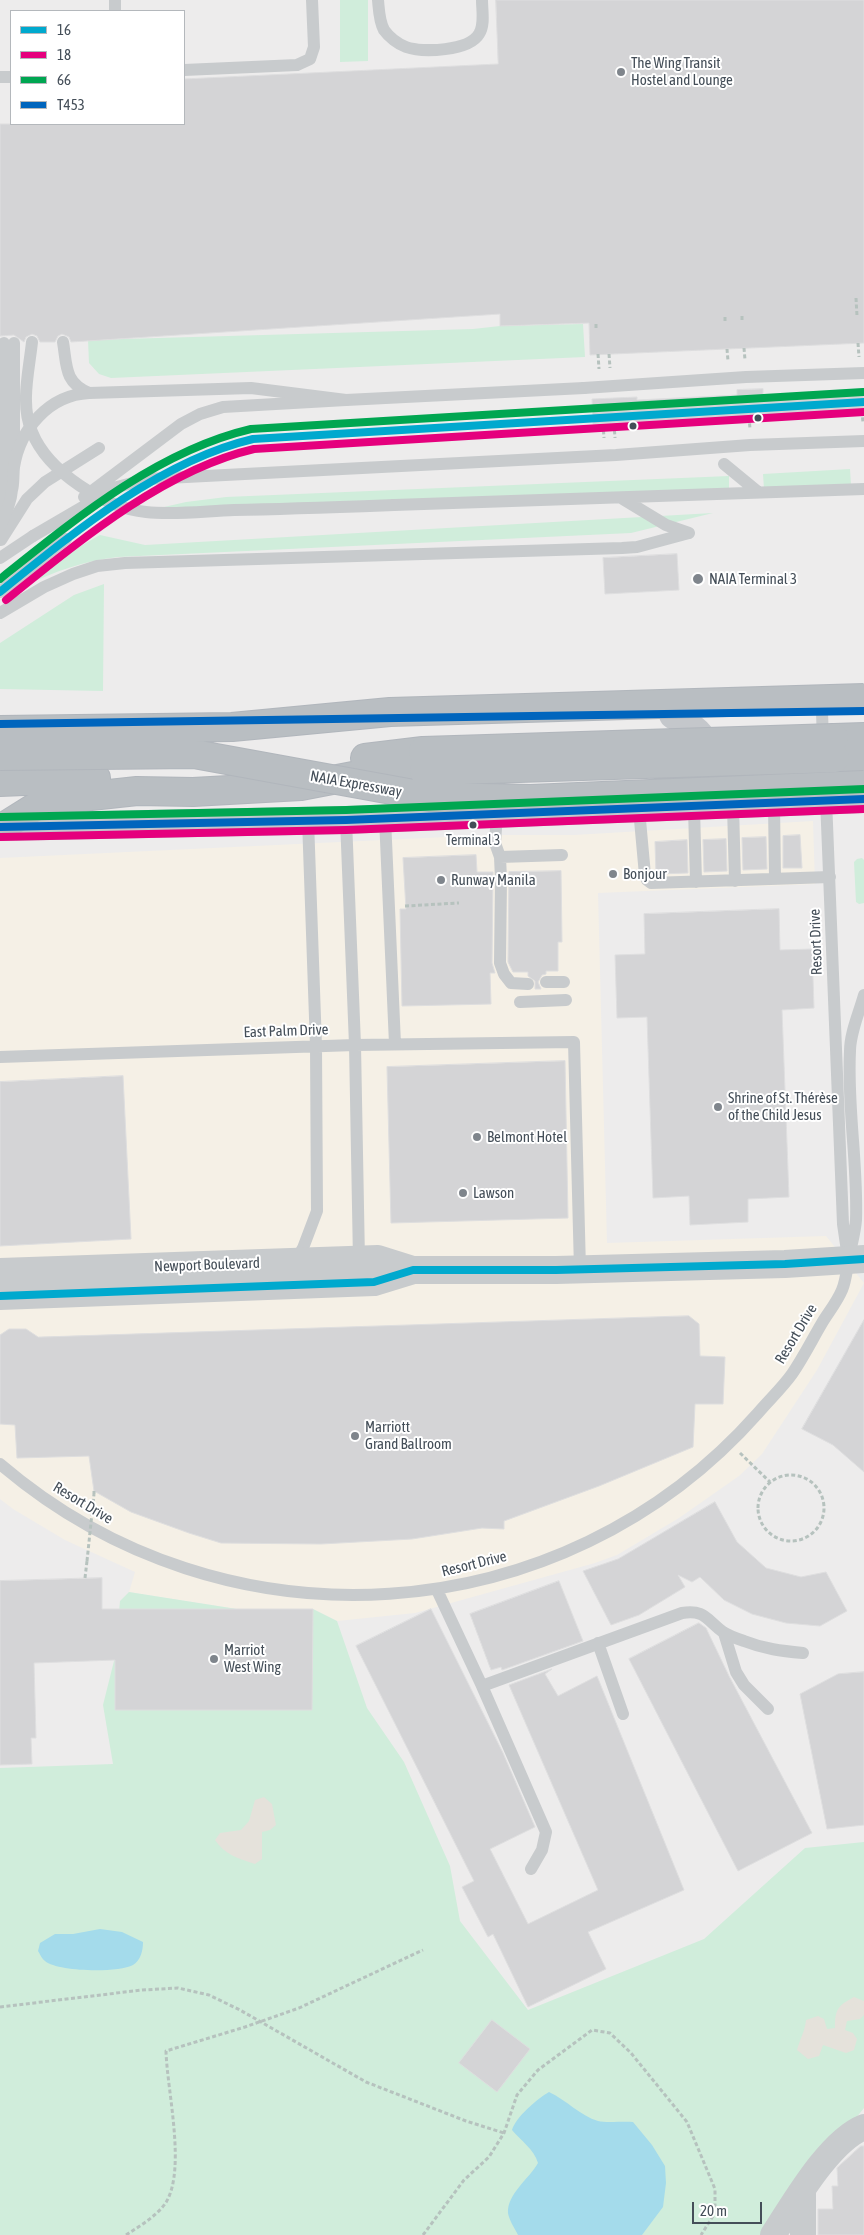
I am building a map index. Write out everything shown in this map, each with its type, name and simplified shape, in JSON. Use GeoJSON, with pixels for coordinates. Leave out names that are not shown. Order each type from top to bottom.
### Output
{"type":"FeatureCollection","features":[{"type":"Feature","properties":{"kind":"highway"},"geometry":{"type":"LineString","coordinates":[[0,730],[232,727],[390,712],[864,698]]}},
{"type":"Feature","properties":{"kind":"highway"},"geometry":{"type":"LineString","coordinates":[[0,782],[259,772],[864,737]]}},
{"type":"Feature","properties":{"kind":"highway","name":"NAIA Expressway"},"geometry":{"type":"LineString","coordinates":[[0,756],[194,754],[430,797],[531,799],[864,785]]}},
{"type":"Feature","properties":{"kind":"highway"},"geometry":{"type":"LineString","coordinates":[[2,827],[45,800],[137,791],[193,792],[301,786],[424,761],[864,757]]}},
{"type":"Feature","properties":{"kind":"main road"},"geometry":{"type":"LineString","coordinates":[[0,724],[864,711]]}},
{"type":"Feature","properties":{"kind":"main road"},"geometry":{"type":"LineString","coordinates":[[673,714],[697,731],[704,741],[708,756],[704,776],[685,808]]}},
{"type":"Feature","properties":{"kind":"main road"},"geometry":{"type":"LineString","coordinates":[[2,827],[346,820],[864,800]]}},
{"type":"Feature","properties":{"kind":"street","name":"Newport Boulevard"},"geometry":{"type":"LineString","coordinates":[[0,1272],[378,1259],[413,1270]]}},
{"type":"Feature","properties":{"kind":"street","name":"Newport Boulevard"},"geometry":{"type":"LineString","coordinates":[[0,1296],[374,1282],[413,1270],[580,1269],[856,1260]]}},
{"type":"Feature","properties":{"kind":"street"},"geometry":{"type":"LineString","coordinates":[[771,2235],[836,2146],[856,2130],[864,2127]]}},
{"type":"Feature","properties":{"kind":"street"},"geometry":{"type":"LineString","coordinates":[[803,2190],[803,2235]]}},
{"type":"Feature","properties":{"kind":"lane"},"geometry":{"type":"LineString","coordinates":[[185,70],[297,65],[310,59],[314,46],[312,0]]}},
{"type":"Feature","properties":{"kind":"lane"},"geometry":{"type":"LineString","coordinates":[[378,0],[379,16],[384,30],[395,41],[406,47],[421,49],[459,47],[472,43],[480,34],[482,0]]}},
{"type":"Feature","properties":{"kind":"lane"},"geometry":{"type":"LineString","coordinates":[[32,342],[26,411],[32,432],[40,448],[71,478],[102,499],[146,512],[864,489]]}},
{"type":"Feature","properties":{"kind":"lane"},"geometry":{"type":"LineString","coordinates":[[64,342],[68,376],[79,388],[89,393]]}},
{"type":"Feature","properties":{"kind":"lane"},"geometry":{"type":"LineString","coordinates":[[0,526],[12,491],[14,466],[9,343],[5,488],[0,536]]}},
{"type":"Feature","properties":{"kind":"lane"},"geometry":{"type":"LineString","coordinates":[[33,536],[173,430],[200,414],[223,407],[612,386],[746,376],[864,373]]}},
{"type":"Feature","properties":{"kind":"lane"},"geometry":{"type":"LineString","coordinates":[[14,466],[26,435],[40,414],[50,405],[77,393],[251,388],[346,400]]}},
{"type":"Feature","properties":{"kind":"lane"},"geometry":{"type":"LineString","coordinates":[[0,558],[33,536],[117,487],[147,479],[616,455],[750,445],[864,441]]}},
{"type":"Feature","properties":{"kind":"lane"},"geometry":{"type":"LineString","coordinates":[[0,541],[27,499],[45,482],[99,448]]}},
{"type":"Feature","properties":{"kind":"lane"},"geometry":{"type":"LineString","coordinates":[[724,464],[758,492]]}},
{"type":"Feature","properties":{"kind":"lane"},"geometry":{"type":"LineString","coordinates":[[0,613],[44,587],[97,566],[126,563],[622,548],[636,547],[689,534],[666,525],[622,498]]}},
{"type":"Feature","properties":{"kind":"lane"},"geometry":{"type":"LineString","coordinates":[[0,592],[66,539]]}},
{"type":"Feature","properties":{"kind":"lane","name":"Resort Drive"},"geometry":{"type":"LineString","coordinates":[[0,1464],[46,1500],[107,1537],[187,1570],[244,1585],[286,1592],[328,1595],[387,1595],[438,1590],[511,1572],[565,1553],[625,1524],[680,1487],[731,1444],[792,1374],[842,1289],[856,1260],[856,1223],[830,877],[822,712]]}},
{"type":"Feature","properties":{"kind":"lane"},"geometry":{"type":"LineString","coordinates":[[774,804],[775,879]]}},
{"type":"Feature","properties":{"kind":"lane"},"geometry":{"type":"LineString","coordinates":[[733,806],[735,881]]}},
{"type":"Feature","properties":{"kind":"lane"},"geometry":{"type":"LineString","coordinates":[[685,808],[696,882]]}},
{"type":"Feature","properties":{"kind":"lane"},"geometry":{"type":"LineString","coordinates":[[639,809],[647,880],[659,884],[830,877]]}},
{"type":"Feature","properties":{"kind":"lane"},"geometry":{"type":"LineString","coordinates":[[497,814],[496,843],[500,857],[500,963],[504,974],[511,983],[528,984]]}},
{"type":"Feature","properties":{"kind":"lane"},"geometry":{"type":"LineString","coordinates":[[385,818],[395,1044]]}},
{"type":"Feature","properties":{"kind":"lane"},"geometry":{"type":"LineString","coordinates":[[295,1262],[303,1248],[317,1211],[316,1046],[308,820]]}},
{"type":"Feature","properties":{"kind":"lane"},"geometry":{"type":"LineString","coordinates":[[346,820],[355,1045],[359,1260]]}},
{"type":"Feature","properties":{"kind":"lane"},"geometry":{"type":"LineString","coordinates":[[500,857],[562,855]]}},
{"type":"Feature","properties":{"kind":"lane"},"geometry":{"type":"LineString","coordinates":[[546,982],[564,982]]}},
{"type":"Feature","properties":{"kind":"lane","name":"Resort Drive"},"geometry":{"type":"LineString","coordinates":[[843,1049],[864,995]]}},
{"type":"Feature","properties":{"kind":"lane"},"geometry":{"type":"LineString","coordinates":[[520,1002],[566,1000]]}},
{"type":"Feature","properties":{"kind":"lane","name":"East Palm Drive"},"geometry":{"type":"LineString","coordinates":[[0,1057],[316,1046],[574,1042],[580,1269]]}},
{"type":"Feature","properties":{"kind":"lane"},"geometry":{"type":"LineString","coordinates":[[438,1590],[546,1832],[542,1850],[531,1870]]}},
{"type":"Feature","properties":{"kind":"lane"},"geometry":{"type":"LineString","coordinates":[[482,1686],[598,1643],[693,1611],[706,1616],[724,1633],[766,1649],[802,1653]]}},
{"type":"Feature","properties":{"kind":"lane"},"geometry":{"type":"LineString","coordinates":[[724,1633],[736,1672],[744,1685],[768,1709]]}},
{"type":"Feature","properties":{"kind":"lane"},"geometry":{"type":"LineString","coordinates":[[598,1643],[623,1714]]}},
{"type":"Feature","properties":{"kind":"path"},"geometry":{"type":"LineString","coordinates":[[856,298],[857,316]]}},
{"type":"Feature","properties":{"kind":"path"},"geometry":{"type":"LineString","coordinates":[[742,316],[742,321]]}},
{"type":"Feature","properties":{"kind":"path"},"geometry":{"type":"LineString","coordinates":[[390,907],[459,903]]}},
{"type":"Feature","properties":{"kind":"path"},"geometry":{"type":"LineString","coordinates":[[731,1444],[770,1482]]}},
{"type":"Feature","properties":{"kind":"path"},"geometry":{"type":"LineString","coordinates":[[791,1475],[802,1477],[812,1482],[819,1490],[824,1512],[814,1531],[805,1538],[785,1541],[774,1537],[760,1521],[759,1500],[770,1482],[780,1477],[791,1475]]}},
{"type":"Feature","properties":{"kind":"path"},"geometry":{"type":"LineString","coordinates":[[85,1578],[94,1491]]}},
{"type":"Feature","properties":{"kind":"path"},"geometry":{"type":"LineString","coordinates":[[126,2235],[152,2218],[165,2203],[174,2180],[176,2158],[166,2051],[299,2008],[423,1950]]}},
{"type":"Feature","properties":{"kind":"path"},"geometry":{"type":"LineString","coordinates":[[0,2007],[142,1990],[178,1988],[209,1995],[366,2082],[466,2121],[504,2133]]}},
{"type":"Feature","properties":{"kind":"path"},"geometry":{"type":"LineString","coordinates":[[423,2235],[464,2180],[489,2157],[504,2133],[517,2095],[538,2070],[592,2030],[610,2033],[631,2053],[687,2122],[715,2189],[715,2213],[702,2235]]}},
{"type":"Feature","properties":{"kind":"shaded area"},"geometry":{"type":"Polygon","coordinates":[[[813,821],[815,884],[598,893],[607,1243],[826,1236],[864,1283],[817,1370],[762,1454],[739,1476],[679,1518],[617,1555],[595,1563],[415,1613],[337,1621],[313,1609],[256,1612],[129,1592],[135,1572],[65,1540],[13,1509],[0,1499],[0,858],[489,835],[574,835],[813,821]]]}},
{"type":"Feature","properties":{"kind":"green space"},"geometry":{"type":"Polygon","coordinates":[[[340,0],[368,0],[368,61],[340,62],[340,0]]]}},
{"type":"Feature","properties":{"kind":"green space"},"geometry":{"type":"Polygon","coordinates":[[[583,324],[585,357],[111,378],[99,374],[89,363],[88,340],[583,324]]]}},
{"type":"Feature","properties":{"kind":"green space"},"geometry":{"type":"Polygon","coordinates":[[[850,469],[851,485],[764,489],[763,474],[850,469]]]}},
{"type":"Feature","properties":{"kind":"green space"},"geometry":{"type":"Polygon","coordinates":[[[729,476],[729,490],[151,510],[186,502],[226,497],[729,476]]]}},
{"type":"Feature","properties":{"kind":"green space"},"geometry":{"type":"Polygon","coordinates":[[[713,513],[631,533],[118,557],[70,567],[25,586],[72,551],[100,535],[145,545],[713,513]]]}},
{"type":"Feature","properties":{"kind":"green space"},"geometry":{"type":"Polygon","coordinates":[[[104,584],[103,691],[0,689],[0,643],[74,595],[104,584]]]}},
{"type":"Feature","properties":{"kind":"green space"},"geometry":{"type":"Polygon","coordinates":[[[862,858],[864,860],[864,903],[859,904],[856,902],[854,862],[862,858]]]}},
{"type":"Feature","properties":{"kind":"green space"},"geometry":{"type":"Polygon","coordinates":[[[129,1592],[256,1612],[313,1609],[337,1621],[367,1708],[404,1762],[450,1866],[460,1921],[528,2010],[704,1939],[805,1848],[864,1842],[864,2108],[762,2235],[0,2235],[0,1768],[113,1764],[103,1705],[115,1657],[120,1601],[129,1592]]]}},
{"type":"Feature","properties":{"kind":"sand"},"geometry":{"type":"Polygon","coordinates":[[[264,1797],[272,1804],[276,1825],[270,1830],[262,1832],[262,1859],[255,1864],[227,1852],[215,1840],[220,1833],[241,1830],[249,1821],[255,1800],[264,1797]]]}},
{"type":"Feature","properties":{"kind":"sand"},"geometry":{"type":"Polygon","coordinates":[[[854,1997],[864,2001],[864,2015],[860,2019],[847,2021],[845,2030],[853,2033],[857,2039],[854,2050],[846,2053],[823,2045],[819,2056],[808,2059],[797,2050],[806,2020],[818,2016],[824,2019],[827,2029],[835,2028],[838,2009],[854,1997]]]}},
{"type":"Feature","properties":{"kind":"water"},"geometry":{"type":"Polygon","coordinates":[[[100,1929],[122,1932],[143,1942],[140,1958],[133,1965],[125,1968],[88,1970],[52,1965],[44,1960],[38,1951],[40,1943],[55,1934],[73,1934],[100,1929]]]}},
{"type":"Feature","properties":{"kind":"water"},"geometry":{"type":"Polygon","coordinates":[[[549,2092],[592,2119],[606,2122],[633,2122],[652,2145],[665,2166],[666,2183],[663,2207],[642,2235],[518,2235],[508,2213],[509,2206],[515,2193],[538,2163],[530,2149],[512,2130],[528,2109],[549,2092]]]}},
{"type":"Feature","properties":{"kind":"building"},"geometry":{"type":"Polygon","coordinates":[[[496,0],[864,0],[864,343],[590,355],[589,323],[500,326],[500,314],[71,342],[69,337],[62,334],[58,336],[55,342],[40,342],[37,336],[32,334],[26,337],[24,342],[14,335],[0,336],[0,124],[185,125],[185,79],[498,64],[496,0]]]}},
{"type":"Feature","properties":{"kind":"building"},"geometry":{"type":"Polygon","coordinates":[[[763,389],[763,397],[864,392],[864,411],[593,424],[592,399],[637,397],[637,400],[737,395],[737,390],[763,389]]]}},
{"type":"Feature","properties":{"kind":"building"},"geometry":{"type":"Polygon","coordinates":[[[677,554],[679,590],[605,594],[603,558],[677,554]]]}},
{"type":"Feature","properties":{"kind":"building"},"geometry":{"type":"Polygon","coordinates":[[[800,835],[802,868],[783,868],[783,836],[800,835]]]}},
{"type":"Feature","properties":{"kind":"building"},"geometry":{"type":"Polygon","coordinates":[[[766,837],[767,869],[743,870],[742,838],[766,837]]]}},
{"type":"Feature","properties":{"kind":"building"},"geometry":{"type":"Polygon","coordinates":[[[726,839],[727,871],[704,872],[703,840],[726,839]]]}},
{"type":"Feature","properties":{"kind":"building"},"geometry":{"type":"Polygon","coordinates":[[[687,840],[688,873],[656,874],[655,842],[687,840]]]}},
{"type":"Feature","properties":{"kind":"building"},"geometry":{"type":"Polygon","coordinates":[[[476,855],[477,872],[493,872],[492,963],[495,973],[490,973],[491,1004],[402,1006],[400,909],[406,909],[403,858],[476,855]]]}},
{"type":"Feature","properties":{"kind":"building"},"geometry":{"type":"Polygon","coordinates":[[[561,871],[562,942],[558,942],[558,971],[546,971],[546,974],[542,975],[538,982],[541,989],[535,989],[535,981],[528,976],[528,972],[513,972],[508,962],[509,872],[561,871]]]}},
{"type":"Feature","properties":{"kind":"building","name":"Shrine of St. Thérèse of the Child Jesus"},"geometry":{"type":"Polygon","coordinates":[[[779,909],[780,950],[812,949],[814,1008],[782,1010],[789,1197],[748,1199],[748,1222],[690,1225],[689,1196],[653,1198],[647,1017],[617,1018],[615,955],[645,954],[644,914],[779,909]]]}},
{"type":"Feature","properties":{"kind":"building","name":"Belmont Hotel"},"geometry":{"type":"Polygon","coordinates":[[[565,1061],[568,1218],[391,1223],[387,1067],[565,1061]]]}},
{"type":"Feature","properties":{"kind":"building"},"geometry":{"type":"Polygon","coordinates":[[[123,1076],[131,1239],[0,1246],[0,1082],[123,1076]]]}},
{"type":"Feature","properties":{"kind":"building","name":"Marriott Grand Ballroom"},"geometry":{"type":"Polygon","coordinates":[[[689,1316],[699,1324],[700,1356],[725,1357],[723,1404],[695,1404],[693,1447],[599,1486],[504,1521],[504,1529],[482,1528],[412,1539],[321,1544],[221,1543],[131,1512],[94,1491],[89,1456],[17,1458],[15,1425],[0,1424],[0,1335],[9,1329],[26,1329],[38,1337],[689,1316]]]}},
{"type":"Feature","properties":{"kind":"building"},"geometry":{"type":"Polygon","coordinates":[[[864,1320],[864,1472],[833,1445],[802,1429],[864,1320]]]}},
{"type":"Feature","properties":{"kind":"building"},"geometry":{"type":"Polygon","coordinates":[[[715,1502],[737,1542],[766,1568],[801,1577],[826,1572],[847,1611],[820,1626],[786,1623],[752,1614],[724,1600],[700,1577],[692,1582],[678,1575],[685,1587],[639,1615],[611,1625],[583,1571],[618,1559],[715,1502]]]}},
{"type":"Feature","properties":{"kind":"building","name":"Marriot West Wing"},"geometry":{"type":"Polygon","coordinates":[[[102,1578],[102,1609],[313,1609],[312,1710],[115,1710],[115,1660],[34,1663],[36,1738],[31,1738],[32,1764],[0,1765],[0,1581],[102,1578]]]}},
{"type":"Feature","properties":{"kind":"building"},"geometry":{"type":"Polygon","coordinates":[[[559,1581],[583,1641],[502,1670],[501,1667],[491,1670],[470,1614],[559,1581]]]}},
{"type":"Feature","properties":{"kind":"building"},"geometry":{"type":"Polygon","coordinates":[[[431,1609],[503,1753],[535,1827],[490,1849],[528,1924],[598,1890],[509,1685],[552,1669],[545,1674],[558,1696],[597,1676],[684,1890],[588,1932],[606,1969],[528,2007],[493,1934],[488,1937],[462,1887],[474,1881],[356,1646],[431,1609]]]}},
{"type":"Feature","properties":{"kind":"building"},"geometry":{"type":"Polygon","coordinates":[[[699,1623],[706,1628],[729,1676],[812,1833],[738,1871],[629,1659],[699,1623]]]}},
{"type":"Feature","properties":{"kind":"building"},"geometry":{"type":"Polygon","coordinates":[[[864,1672],[864,1825],[827,1829],[800,1694],[838,1674],[864,1672]]]}},
{"type":"Feature","properties":{"kind":"building"},"geometry":{"type":"Polygon","coordinates":[[[492,2020],[530,2049],[497,2092],[459,2063],[492,2020]]]}},
{"type":"Feature","properties":{"kind":"building"},"geometry":{"type":"Polygon","coordinates":[[[861,2146],[864,2146],[864,2235],[818,2235],[818,2209],[833,2209],[832,2186],[838,2186],[837,2168],[861,2146]]]}},
{"type":"Feature","properties":{"kind":"transit line","name":"66"},"geometry":{"type":"LineString","coordinates":[[0,579],[87,511],[118,490],[183,453],[216,439],[251,429],[863,392]]}},
{"type":"Feature","properties":{"kind":"transit line","name":"16"},"geometry":{"type":"LineString","coordinates":[[0,592],[88,523],[151,482],[184,464],[218,449],[253,439],[864,402]]}},
{"type":"Feature","properties":{"kind":"transit line","name":"18"},"geometry":{"type":"LineString","coordinates":[[6,600],[92,532],[155,491],[187,473],[220,459],[254,449],[864,412]]}},
{"type":"Feature","properties":{"kind":"transit line","name":"T453"},"geometry":{"type":"LineString","coordinates":[[0,724],[864,711]]}},
{"type":"Feature","properties":{"kind":"transit line","name":"66"},"geometry":{"type":"LineString","coordinates":[[0,817],[346,810],[864,789]]}},
{"type":"Feature","properties":{"kind":"transit line","name":"T453"},"geometry":{"type":"LineString","coordinates":[[0,827],[346,820],[864,799]]}},
{"type":"Feature","properties":{"kind":"transit line","name":"18"},"geometry":{"type":"LineString","coordinates":[[0,837],[346,830],[864,809]]}},
{"type":"Feature","properties":{"kind":"transit line","name":"16"},"geometry":{"type":"LineString","coordinates":[[0,1296],[374,1282],[413,1270],[556,1270],[785,1264],[864,1259]]}},
{"type":"Feature","properties":{"kind":"place","name":"The Wing Transit Hostel and Lounge"},"geometry":{"type":"Point","coordinates":[621,72]}},
{"type":"Feature","properties":{"kind":"place","name":"NAIA Terminal 3"},"geometry":{"type":"Point","coordinates":[698,579]}},
{"type":"Feature","properties":{"kind":"place","name":"Terminal 3"},"geometry":{"type":"Point","coordinates":[473,825]}},
{"type":"Feature","properties":{"kind":"place","name":"Bonjour"},"geometry":{"type":"Point","coordinates":[613,874]}},
{"type":"Feature","properties":{"kind":"place","name":"Runway Manila"},"geometry":{"type":"Point","coordinates":[441,880]}},
{"type":"Feature","properties":{"kind":"place","name":"Shrine of St. Thérèse of the Child Jesus"},"geometry":{"type":"Point","coordinates":[718,1107]}},
{"type":"Feature","properties":{"kind":"place","name":"Belmont Hotel"},"geometry":{"type":"Point","coordinates":[477,1137]}},
{"type":"Feature","properties":{"kind":"place","name":"Lawson"},"geometry":{"type":"Point","coordinates":[463,1193]}},
{"type":"Feature","properties":{"kind":"place","name":"Marriott Grand Ballroom"},"geometry":{"type":"Point","coordinates":[355,1436]}},
{"type":"Feature","properties":{"kind":"place","name":"Marriot West Wing"},"geometry":{"type":"Point","coordinates":[214,1659]}}]}
